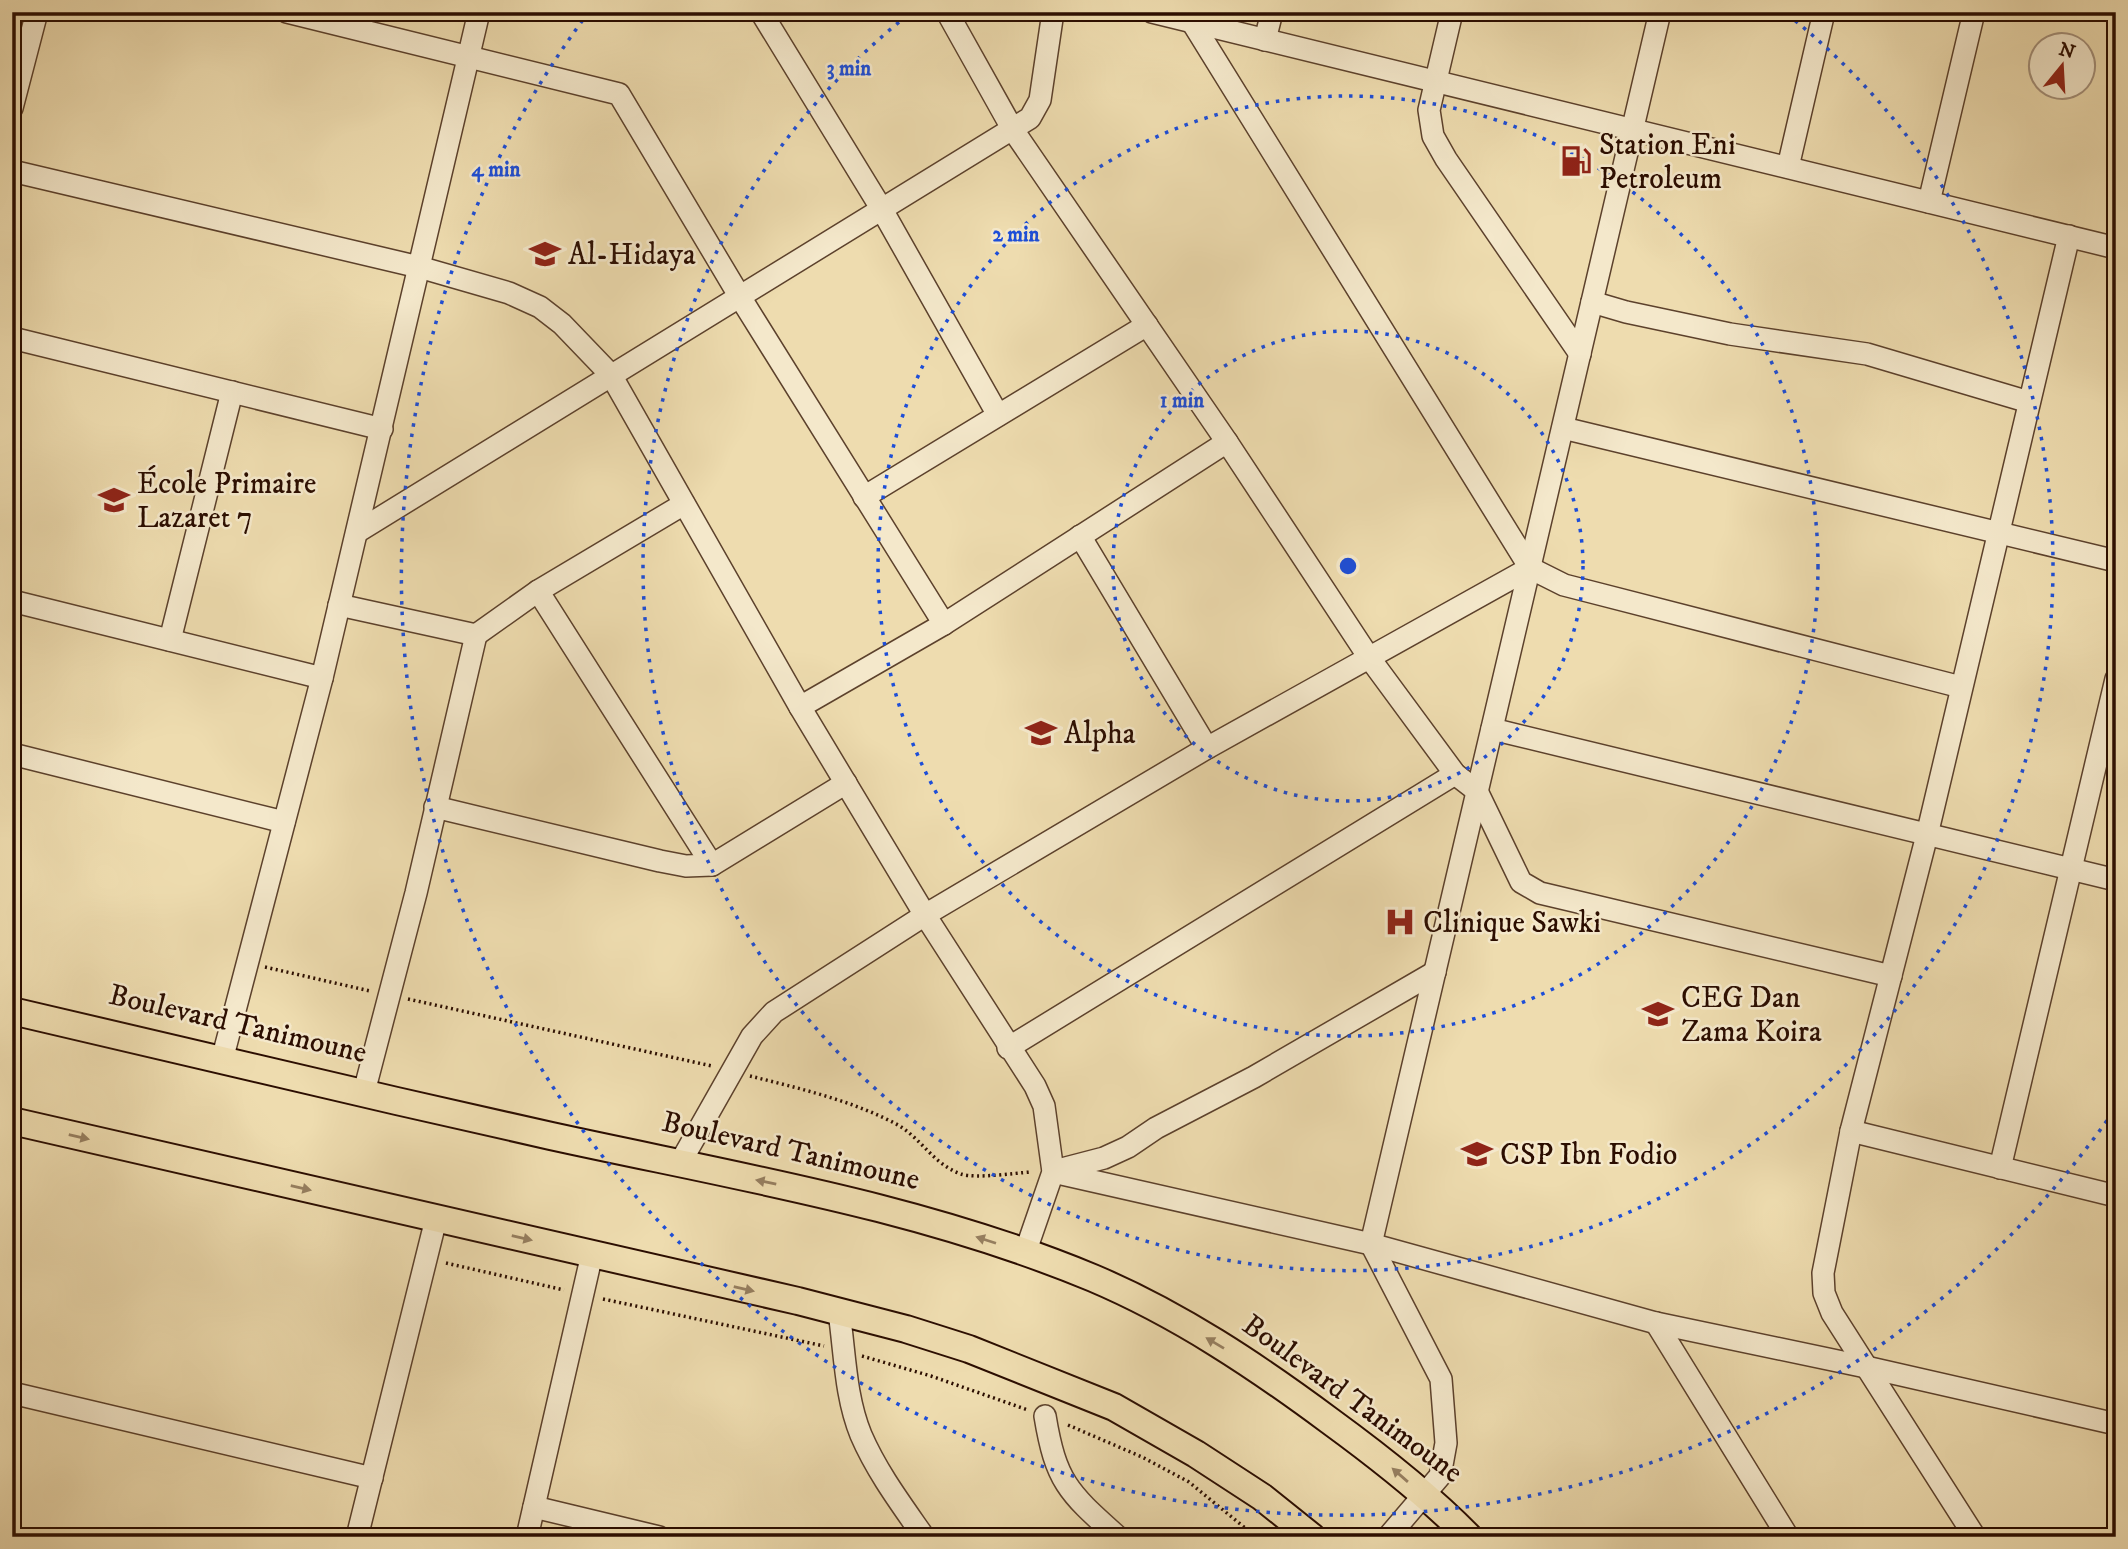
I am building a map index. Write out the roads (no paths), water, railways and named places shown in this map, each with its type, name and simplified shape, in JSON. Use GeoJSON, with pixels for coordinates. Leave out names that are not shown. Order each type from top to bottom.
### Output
{"type":"FeatureCollection","features":[{"type":"Feature","properties":{"kind":"main road","name":"Boulevard Tanimoune"},"geometry":{"type":"LineString","coordinates":[[12,1011],[364,1093],[808,1191],[906,1216],[1029,1241],[1094,1279],[1140,1299],[1267,1374],[1379,1457],[1469,1537]]}},
{"type":"Feature","properties":{"kind":"main road"},"geometry":{"type":"LineString","coordinates":[[12,1121],[839,1312],[969,1349],[1114,1407],[1196,1454],[1262,1497],[1312,1537]]}},
{"type":"Feature","properties":{"kind":"street"},"geometry":{"type":"LineString","coordinates":[[12,108],[37,12]]}},
{"type":"Feature","properties":{"kind":"street"},"geometry":{"type":"LineString","coordinates":[[287,12],[619,94],[740,297],[944,624]]}},
{"type":"Feature","properties":{"kind":"street"},"geometry":{"type":"LineString","coordinates":[[222,1060],[322,678],[479,12]]}},
{"type":"Feature","properties":{"kind":"street"},"geometry":{"type":"LineString","coordinates":[[761,12],[881,208],[998,415]]}},
{"type":"Feature","properties":{"kind":"street"},"geometry":{"type":"LineString","coordinates":[[947,12],[1013,130],[1227,442],[1368,656],[1455,774],[1477,792],[1521,882],[1540,893],[1891,976]]}},
{"type":"Feature","properties":{"kind":"street"},"geometry":{"type":"LineString","coordinates":[[357,531],[1030,118],[1040,100],[1053,12]]}},
{"type":"Feature","properties":{"kind":"street"},"geometry":{"type":"LineString","coordinates":[[1152,12],[2116,248]]}},
{"type":"Feature","properties":{"kind":"street"},"geometry":{"type":"LineString","coordinates":[[1265,40],[1272,12]]}},
{"type":"Feature","properties":{"kind":"street"},"geometry":{"type":"LineString","coordinates":[[1452,12],[1429,110],[1433,136],[1580,354]]}},
{"type":"Feature","properties":{"kind":"street"},"geometry":{"type":"LineString","coordinates":[[1388,1537],[1440,1476],[1445,1458],[1441,1378],[1371,1244],[1660,12]]}},
{"type":"Feature","properties":{"kind":"street"},"geometry":{"type":"LineString","coordinates":[[1788,167],[1824,12]]}},
{"type":"Feature","properties":{"kind":"street"},"geometry":{"type":"LineString","coordinates":[[1929,202],[1974,12]]}},
{"type":"Feature","properties":{"kind":"street"},"geometry":{"type":"LineString","coordinates":[[1192,22],[1530,568],[1564,585],[1961,687]]}},
{"type":"Feature","properties":{"kind":"street"},"geometry":{"type":"LineString","coordinates":[[12,171],[419,267],[509,293],[540,307],[562,324],[611,375],[800,707],[925,915],[1008,1048],[1035,1086],[1044,1106],[1053,1172],[1029,1241]]}},
{"type":"Feature","properties":{"kind":"street"},"geometry":{"type":"LineString","coordinates":[[1975,1537],[1832,1313],[1824,1293],[1823,1273],[1851,1131],[1927,835],[2068,236]]}},
{"type":"Feature","properties":{"kind":"street"},"geometry":{"type":"LineString","coordinates":[[1592,302],[1730,334],[1867,354],[2029,401]]}},
{"type":"Feature","properties":{"kind":"street"},"geometry":{"type":"LineString","coordinates":[[864,497],[1147,325]]}},
{"type":"Feature","properties":{"kind":"street"},"geometry":{"type":"LineString","coordinates":[[12,338],[382,429]]}},
{"type":"Feature","properties":{"kind":"street"},"geometry":{"type":"LineString","coordinates":[[170,640],[232,392]]}},
{"type":"Feature","properties":{"kind":"street"},"geometry":{"type":"LineString","coordinates":[[1563,428],[2116,561]]}},
{"type":"Feature","properties":{"kind":"street"},"geometry":{"type":"LineString","coordinates":[[800,707],[944,624],[1227,442]]}},
{"type":"Feature","properties":{"kind":"street"},"geometry":{"type":"LineString","coordinates":[[364,1093],[476,635],[538,591],[684,504]]}},
{"type":"Feature","properties":{"kind":"street"},"geometry":{"type":"LineString","coordinates":[[1080,536],[1207,748]]}},
{"type":"Feature","properties":{"kind":"street"},"geometry":{"type":"LineString","coordinates":[[680,1163],[752,1036],[774,1012],[925,915],[1207,748],[1530,568]]}},
{"type":"Feature","properties":{"kind":"street"},"geometry":{"type":"LineString","coordinates":[[538,591],[712,865]]}},
{"type":"Feature","properties":{"kind":"street"},"geometry":{"type":"LineString","coordinates":[[12,601],[322,678]]}},
{"type":"Feature","properties":{"kind":"street"},"geometry":{"type":"LineString","coordinates":[[339,605],[476,635]]}},
{"type":"Feature","properties":{"kind":"street"},"geometry":{"type":"LineString","coordinates":[[2000,1168],[2116,679]]}},
{"type":"Feature","properties":{"kind":"street"},"geometry":{"type":"LineString","coordinates":[[1492,729],[2116,880]]}},
{"type":"Feature","properties":{"kind":"street"},"geometry":{"type":"LineString","coordinates":[[12,754],[284,822]]}},
{"type":"Feature","properties":{"kind":"street"},"geometry":{"type":"LineString","coordinates":[[1008,1048],[1455,774]]}},
{"type":"Feature","properties":{"kind":"street"},"geometry":{"type":"LineString","coordinates":[[435,807],[660,862],[686,866],[712,865],[846,783]]}},
{"type":"Feature","properties":{"kind":"street"},"geometry":{"type":"LineString","coordinates":[[1053,1172],[1104,1158],[1128,1147],[1156,1128],[1254,1077],[1435,972]]}},
{"type":"Feature","properties":{"kind":"street"},"geometry":{"type":"LineString","coordinates":[[1851,1131],[2116,1196]]}},
{"type":"Feature","properties":{"kind":"street"},"geometry":{"type":"LineString","coordinates":[[1053,1172],[1371,1244],[1656,1323],[2116,1424]]}},
{"type":"Feature","properties":{"kind":"street"},"geometry":{"type":"LineString","coordinates":[[357,1537],[436,1219]]}},
{"type":"Feature","properties":{"kind":"street"},"geometry":{"type":"LineString","coordinates":[[527,1537],[592,1254]]}},
{"type":"Feature","properties":{"kind":"street"},"geometry":{"type":"LineString","coordinates":[[839,1312],[849,1391],[860,1433],[878,1470],[924,1537]]}},
{"type":"Feature","properties":{"kind":"street"},"geometry":{"type":"LineString","coordinates":[[1656,1323],[1788,1537]]}},
{"type":"Feature","properties":{"kind":"street"},"geometry":{"type":"LineString","coordinates":[[14,1400],[372,1478]]}},
{"type":"Feature","properties":{"kind":"street"},"geometry":{"type":"LineString","coordinates":[[1045,1416],[1051,1451],[1061,1478],[1079,1502],[1118,1537]]}},
{"type":"Feature","properties":{"kind":"street"},"geometry":{"type":"LineString","coordinates":[[534,1507],[659,1537]]}},
{"type":"Feature","properties":{"kind":"place","name":"Station Eni Petroleum"},"geometry":{"type":"Point","coordinates":[1576,161]}},
{"type":"Feature","properties":{"kind":"place","name":"Al-Hidaya"},"geometry":{"type":"Point","coordinates":[545,254]}},
{"type":"Feature","properties":{"kind":"place","name":"École Primaire Lazaret 7"},"geometry":{"type":"Point","coordinates":[114,500]}},
{"type":"Feature","properties":{"kind":"place","name":"Alpha"},"geometry":{"type":"Point","coordinates":[1041,733]}},
{"type":"Feature","properties":{"kind":"place","name":"Clinique Sawki"},"geometry":{"type":"Point","coordinates":[1400,922]}},
{"type":"Feature","properties":{"kind":"place","name":"CEG Dan Zama Koira"},"geometry":{"type":"Point","coordinates":[1658,1014]}},
{"type":"Feature","properties":{"kind":"place","name":"CSP Ibn Fodio"},"geometry":{"type":"Point","coordinates":[1477,1154]}}]}
